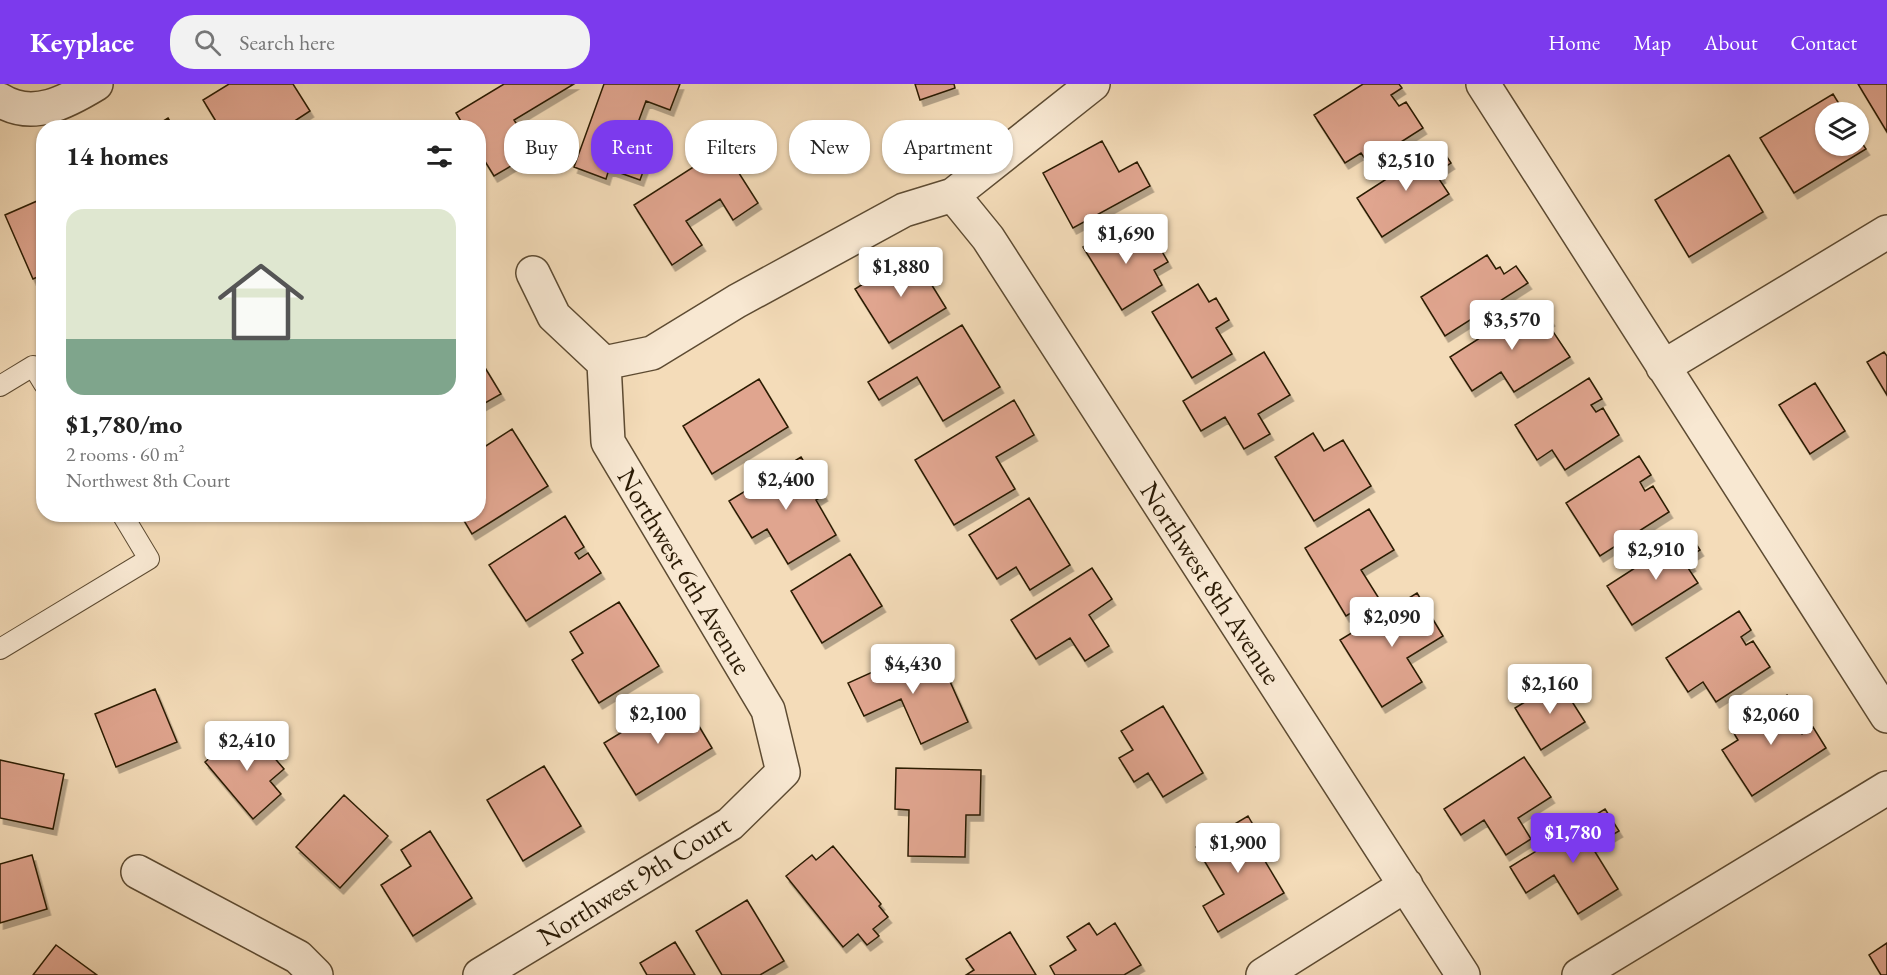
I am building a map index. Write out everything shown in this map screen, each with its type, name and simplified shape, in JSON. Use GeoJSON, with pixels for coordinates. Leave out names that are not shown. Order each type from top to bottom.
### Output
{"type":"FeatureCollection","features":[{"type":"Feature","properties":{"kind":"street"},"geometry":{"type":"LineString","coordinates":[[14,105],[51,107],[72,99],[96,84]]}},
{"type":"Feature","properties":{"kind":"street"},"geometry":{"type":"LineString","coordinates":[[533,273],[554,316],[604,363],[652,353],[737,301],[904,210],[953,195],[1093,84]]}},
{"type":"Feature","properties":{"kind":"street"},"geometry":{"type":"LineString","coordinates":[[1483,84],[1887,716]]}},
{"type":"Feature","properties":{"kind":"street","name":"Northwest 8th Avenue"},"geometry":{"type":"LineString","coordinates":[[953,195],[988,238],[1464,975]]}},
{"type":"Feature","properties":{"kind":"street"},"geometry":{"type":"LineString","coordinates":[[1663,366],[1887,232]]}},
{"type":"Feature","properties":{"kind":"street","name":"Northwest 6th Avenue"},"geometry":{"type":"LineString","coordinates":[[604,363],[608,442],[768,710],[783,772],[781,775]]}},
{"type":"Feature","properties":{"kind":"street","name":"Northwest 9th Court"},"geometry":{"type":"LineString","coordinates":[[480,975],[730,824],[781,775]]}},
{"type":"Feature","properties":{"kind":"street"},"geometry":{"type":"LineString","coordinates":[[1579,975],[1887,788]]}},
{"type":"Feature","properties":{"kind":"street"},"geometry":{"type":"LineString","coordinates":[[138,872],[298,957],[316,975]]}},
{"type":"Feature","properties":{"kind":"street"},"geometry":{"type":"LineString","coordinates":[[1263,975],[1406,885]]}},
{"type":"Feature","properties":{"kind":"lane"},"geometry":{"type":"LineString","coordinates":[[0,386],[33,366],[36,371]]}},
{"type":"Feature","properties":{"kind":"lane"},"geometry":{"type":"LineString","coordinates":[[0,649],[149,559],[127,522]]}},
{"type":"Feature","properties":{"kind":"building"},"geometry":{"type":"Polygon","coordinates":[[[229,84],[293,84],[310,111],[296,120],[215,120],[203,100],[229,84]]]}},
{"type":"Feature","properties":{"kind":"building"},"geometry":{"type":"Polygon","coordinates":[[[504,84],[574,84],[514,120],[504,120],[504,170],[494,176],[486,163],[486,120],[460,120],[456,113],[504,84]]]}},
{"type":"Feature","properties":{"kind":"building"},"geometry":{"type":"Polygon","coordinates":[[[604,84],[680,84],[670,110],[646,101],[639,120],[591,120],[591,173],[579,169],[579,153],[604,84]]]}},
{"type":"Feature","properties":{"kind":"building"},"geometry":{"type":"Polygon","coordinates":[[[915,84],[954,84],[955,88],[920,100],[915,84]]]}},
{"type":"Feature","properties":{"kind":"building"},"geometry":{"type":"Polygon","coordinates":[[[1363,84],[1399,84],[1402,88],[1391,95],[1399,106],[1406,102],[1423,128],[1368,163],[1361,153],[1345,163],[1314,115],[1363,84]]]}},
{"type":"Feature","properties":{"kind":"building"},"geometry":{"type":"Polygon","coordinates":[[[1858,84],[1887,84],[1887,132],[1869,102],[1858,84]]]}},
{"type":"Feature","properties":{"kind":"building"},"geometry":{"type":"Polygon","coordinates":[[[1833,94],[1838,102],[1820,102],[1833,94]]]}},
{"type":"Feature","properties":{"kind":"building"},"geometry":{"type":"Polygon","coordinates":[[[1815,105],[1815,156],[1855,156],[1794,193],[1760,138],[1815,105]]]}},
{"type":"Feature","properties":{"kind":"building"},"geometry":{"type":"Polygon","coordinates":[[[1102,141],[1119,172],[1137,162],[1150,186],[1073,228],[1043,173],[1102,141]]]}},
{"type":"Feature","properties":{"kind":"building"},"geometry":{"type":"Polygon","coordinates":[[[1439,145],[1451,163],[1439,171],[1442,177],[1439,179],[1449,194],[1382,237],[1357,198],[1439,145]]]}},
{"type":"Feature","properties":{"kind":"building"},"geometry":{"type":"Polygon","coordinates":[[[1729,155],[1763,212],[1689,257],[1655,200],[1729,155]]]}},
{"type":"Feature","properties":{"kind":"building"},"geometry":{"type":"Polygon","coordinates":[[[685,172],[740,174],[758,203],[733,220],[720,199],[686,221],[702,245],[672,265],[634,205],[685,172]]]}},
{"type":"Feature","properties":{"kind":"building"},"geometry":{"type":"Polygon","coordinates":[[[593,174],[608,174],[606,179],[593,174]]]}},
{"type":"Feature","properties":{"kind":"building"},"geometry":{"type":"Polygon","coordinates":[[[623,174],[642,174],[640,180],[623,174]]]}},
{"type":"Feature","properties":{"kind":"building"},"geometry":{"type":"Polygon","coordinates":[[[36,201],[36,278],[33,279],[5,215],[36,201]]]}},
{"type":"Feature","properties":{"kind":"building"},"geometry":{"type":"Polygon","coordinates":[[[1124,222],[1141,250],[1156,241],[1168,262],[1154,270],[1162,285],[1122,310],[1083,247],[1124,222]]]}},
{"type":"Feature","properties":{"kind":"building"},"geometry":{"type":"Polygon","coordinates":[[[912,253],[946,308],[889,343],[855,289],[912,253]]]}},
{"type":"Feature","properties":{"kind":"building"},"geometry":{"type":"Polygon","coordinates":[[[1487,255],[1496,269],[1500,267],[1504,274],[1516,266],[1528,283],[1445,336],[1421,297],[1487,255]]]}},
{"type":"Feature","properties":{"kind":"building"},"geometry":{"type":"Polygon","coordinates":[[[1198,284],[1209,302],[1216,298],[1229,320],[1216,328],[1232,354],[1192,378],[1152,312],[1198,284]]]}},
{"type":"Feature","properties":{"kind":"building"},"geometry":{"type":"Polygon","coordinates":[[[1538,301],[1551,320],[1540,327],[1546,335],[1552,330],[1570,357],[1514,392],[1501,372],[1472,391],[1450,357],[1538,301]]]}},
{"type":"Feature","properties":{"kind":"building"},"geometry":{"type":"Polygon","coordinates":[[[962,325],[1000,387],[943,421],[917,377],[879,400],[868,382],[962,325]]]}},
{"type":"Feature","properties":{"kind":"building"},"geometry":{"type":"Polygon","coordinates":[[[1264,352],[1290,395],[1258,414],[1270,434],[1244,449],[1225,417],[1201,431],[1183,401],[1264,352]]]}},
{"type":"Feature","properties":{"kind":"building"},"geometry":{"type":"Polygon","coordinates":[[[1884,352],[1887,356],[1887,395],[1867,362],[1884,352]]]}},
{"type":"Feature","properties":{"kind":"building"},"geometry":{"type":"Polygon","coordinates":[[[486,369],[501,394],[486,402],[486,369]]]}},
{"type":"Feature","properties":{"kind":"building"},"geometry":{"type":"Polygon","coordinates":[[[1589,378],[1602,399],[1591,405],[1596,412],[1603,408],[1619,435],[1565,470],[1552,450],[1537,460],[1515,425],[1589,378]]]}},
{"type":"Feature","properties":{"kind":"building"},"geometry":{"type":"Polygon","coordinates":[[[759,379],[788,427],[712,474],[683,426],[759,379]]]}},
{"type":"Feature","properties":{"kind":"building"},"geometry":{"type":"Polygon","coordinates":[[[1815,383],[1845,431],[1810,454],[1779,405],[1815,383]]]}},
{"type":"Feature","properties":{"kind":"building"},"geometry":{"type":"Polygon","coordinates":[[[1014,400],[1034,435],[996,457],[1015,489],[954,525],[915,460],[1014,400]]]}},
{"type":"Feature","properties":{"kind":"building"},"geometry":{"type":"Polygon","coordinates":[[[512,429],[548,486],[472,534],[465,522],[486,522],[486,446],[512,429]]]}},
{"type":"Feature","properties":{"kind":"building"},"geometry":{"type":"Polygon","coordinates":[[[1313,433],[1324,451],[1343,440],[1371,486],[1314,521],[1275,457],[1313,433]]]}},
{"type":"Feature","properties":{"kind":"building"},"geometry":{"type":"Polygon","coordinates":[[[1639,456],[1651,475],[1640,482],[1645,491],[1653,486],[1669,512],[1600,556],[1566,503],[1639,456]]]}},
{"type":"Feature","properties":{"kind":"building"},"geometry":{"type":"Polygon","coordinates":[[[801,457],[824,495],[816,500],[836,535],[788,564],[767,529],[752,538],[729,501],[801,457]]]}},
{"type":"Feature","properties":{"kind":"building"},"geometry":{"type":"Polygon","coordinates":[[[1029,498],[1070,565],[1030,590],[1016,567],[997,579],[969,535],[1029,498]]]}},
{"type":"Feature","properties":{"kind":"building"},"geometry":{"type":"Polygon","coordinates":[[[1369,509],[1394,550],[1361,570],[1378,597],[1346,616],[1305,548],[1369,509]]]}},
{"type":"Feature","properties":{"kind":"building"},"geometry":{"type":"Polygon","coordinates":[[[565,516],[584,547],[575,553],[579,559],[588,553],[601,573],[526,621],[489,565],[565,516]]]}},
{"type":"Feature","properties":{"kind":"building"},"geometry":{"type":"Polygon","coordinates":[[[1689,533],[1700,550],[1687,558],[1692,565],[1688,568],[1698,583],[1632,625],[1607,586],[1689,533]]]}},
{"type":"Feature","properties":{"kind":"building"},"geometry":{"type":"Polygon","coordinates":[[[850,554],[882,606],[822,643],[791,591],[850,554]]]}},
{"type":"Feature","properties":{"kind":"building"},"geometry":{"type":"Polygon","coordinates":[[[1092,568],[1112,599],[1089,615],[1109,646],[1085,661],[1070,638],[1036,659],[1011,620],[1092,568]]]}},
{"type":"Feature","properties":{"kind":"building"},"geometry":{"type":"Polygon","coordinates":[[[1417,593],[1443,636],[1407,658],[1422,682],[1382,707],[1340,640],[1417,593]]]}},
{"type":"Feature","properties":{"kind":"building"},"geometry":{"type":"Polygon","coordinates":[[[619,602],[659,666],[599,703],[572,660],[583,653],[570,632],[619,602]]]}},
{"type":"Feature","properties":{"kind":"building"},"geometry":{"type":"Polygon","coordinates":[[[1739,611],[1751,630],[1741,637],[1746,645],[1753,641],[1770,667],[1716,702],[1703,682],[1688,692],[1666,658],[1739,611]]]}},
{"type":"Feature","properties":{"kind":"building"},"geometry":{"type":"Polygon","coordinates":[[[926,648],[941,680],[948,677],[968,722],[921,744],[901,699],[864,716],[848,683],[926,648]]]}},
{"type":"Feature","properties":{"kind":"building"},"geometry":{"type":"Polygon","coordinates":[[[1559,681],[1585,722],[1541,750],[1515,708],[1559,681]]]}},
{"type":"Feature","properties":{"kind":"building"},"geometry":{"type":"Polygon","coordinates":[[[155,689],[177,742],[116,767],[95,714],[155,689]]]}},
{"type":"Feature","properties":{"kind":"building"},"geometry":{"type":"Polygon","coordinates":[[[1787,695],[1803,721],[1796,725],[1802,734],[1813,727],[1826,748],[1752,796],[1722,750],[1738,740],[1732,730],[1787,695]]]}},
{"type":"Feature","properties":{"kind":"building"},"geometry":{"type":"Polygon","coordinates":[[[681,696],[712,748],[636,795],[604,743],[681,696]]]}},
{"type":"Feature","properties":{"kind":"building"},"geometry":{"type":"Polygon","coordinates":[[[1163,706],[1203,773],[1163,797],[1148,773],[1134,782],[1119,758],[1133,750],[1121,731],[1163,706]]]}},
{"type":"Feature","properties":{"kind":"building"},"geometry":{"type":"Polygon","coordinates":[[[247,726],[284,769],[270,781],[281,794],[253,819],[205,762],[247,726]]]}},
{"type":"Feature","properties":{"kind":"building"},"geometry":{"type":"Polygon","coordinates":[[[1524,757],[1551,797],[1518,818],[1531,839],[1506,855],[1484,820],[1461,835],[1444,809],[1524,757]]]}},
{"type":"Feature","properties":{"kind":"building"},"geometry":{"type":"Polygon","coordinates":[[[0,760],[64,774],[53,829],[0,818],[0,760]]]}},
{"type":"Feature","properties":{"kind":"building"},"geometry":{"type":"Polygon","coordinates":[[[544,766],[581,826],[523,861],[487,800],[544,766]]]}},
{"type":"Feature","properties":{"kind":"building"},"geometry":{"type":"Polygon","coordinates":[[[896,768],[981,770],[980,815],[966,815],[965,857],[908,856],[909,810],[895,809],[896,768]]]}},
{"type":"Feature","properties":{"kind":"building"},"geometry":{"type":"Polygon","coordinates":[[[344,795],[388,836],[340,888],[296,847],[344,795]]]}},
{"type":"Feature","properties":{"kind":"building"},"geometry":{"type":"Polygon","coordinates":[[[1605,809],[1619,831],[1592,847],[1618,889],[1578,914],[1554,875],[1526,893],[1510,867],[1605,809]]]}},
{"type":"Feature","properties":{"kind":"building"},"geometry":{"type":"Polygon","coordinates":[[[1248,816],[1260,837],[1253,841],[1284,893],[1218,932],[1203,906],[1224,894],[1196,847],[1248,816]]]}},
{"type":"Feature","properties":{"kind":"building"},"geometry":{"type":"Polygon","coordinates":[[[430,831],[472,898],[413,936],[381,885],[411,866],[401,850],[430,831]]]}},
{"type":"Feature","properties":{"kind":"building"},"geometry":{"type":"Polygon","coordinates":[[[833,846],[881,904],[879,906],[888,917],[873,929],[879,936],[867,945],[858,934],[843,947],[786,876],[812,855],[816,860],[833,846]]]}},
{"type":"Feature","properties":{"kind":"building"},"geometry":{"type":"Polygon","coordinates":[[[32,855],[47,909],[0,923],[0,864],[32,855]]]}},
{"type":"Feature","properties":{"kind":"building"},"geometry":{"type":"Polygon","coordinates":[[[747,900],[784,961],[760,975],[722,975],[696,931],[747,900]]]}},
{"type":"Feature","properties":{"kind":"building"},"geometry":{"type":"Polygon","coordinates":[[[1089,923],[1097,935],[1115,923],[1141,965],[1124,975],[1055,975],[1050,966],[1076,950],[1067,937],[1089,923]]]}},
{"type":"Feature","properties":{"kind":"building"},"geometry":{"type":"Polygon","coordinates":[[[1010,932],[1036,975],[966,975],[974,970],[966,959],[1010,932]]]}},
{"type":"Feature","properties":{"kind":"building"},"geometry":{"type":"Polygon","coordinates":[[[675,942],[695,975],[647,975],[640,963],[675,942]]]}},
{"type":"Feature","properties":{"kind":"building"},"geometry":{"type":"Polygon","coordinates":[[[1887,943],[1887,975],[1881,975],[1869,955],[1887,943]]]}},
{"type":"Feature","properties":{"kind":"building"},"geometry":{"type":"Polygon","coordinates":[[[56,945],[97,975],[33,975],[56,945]]]}}]}
